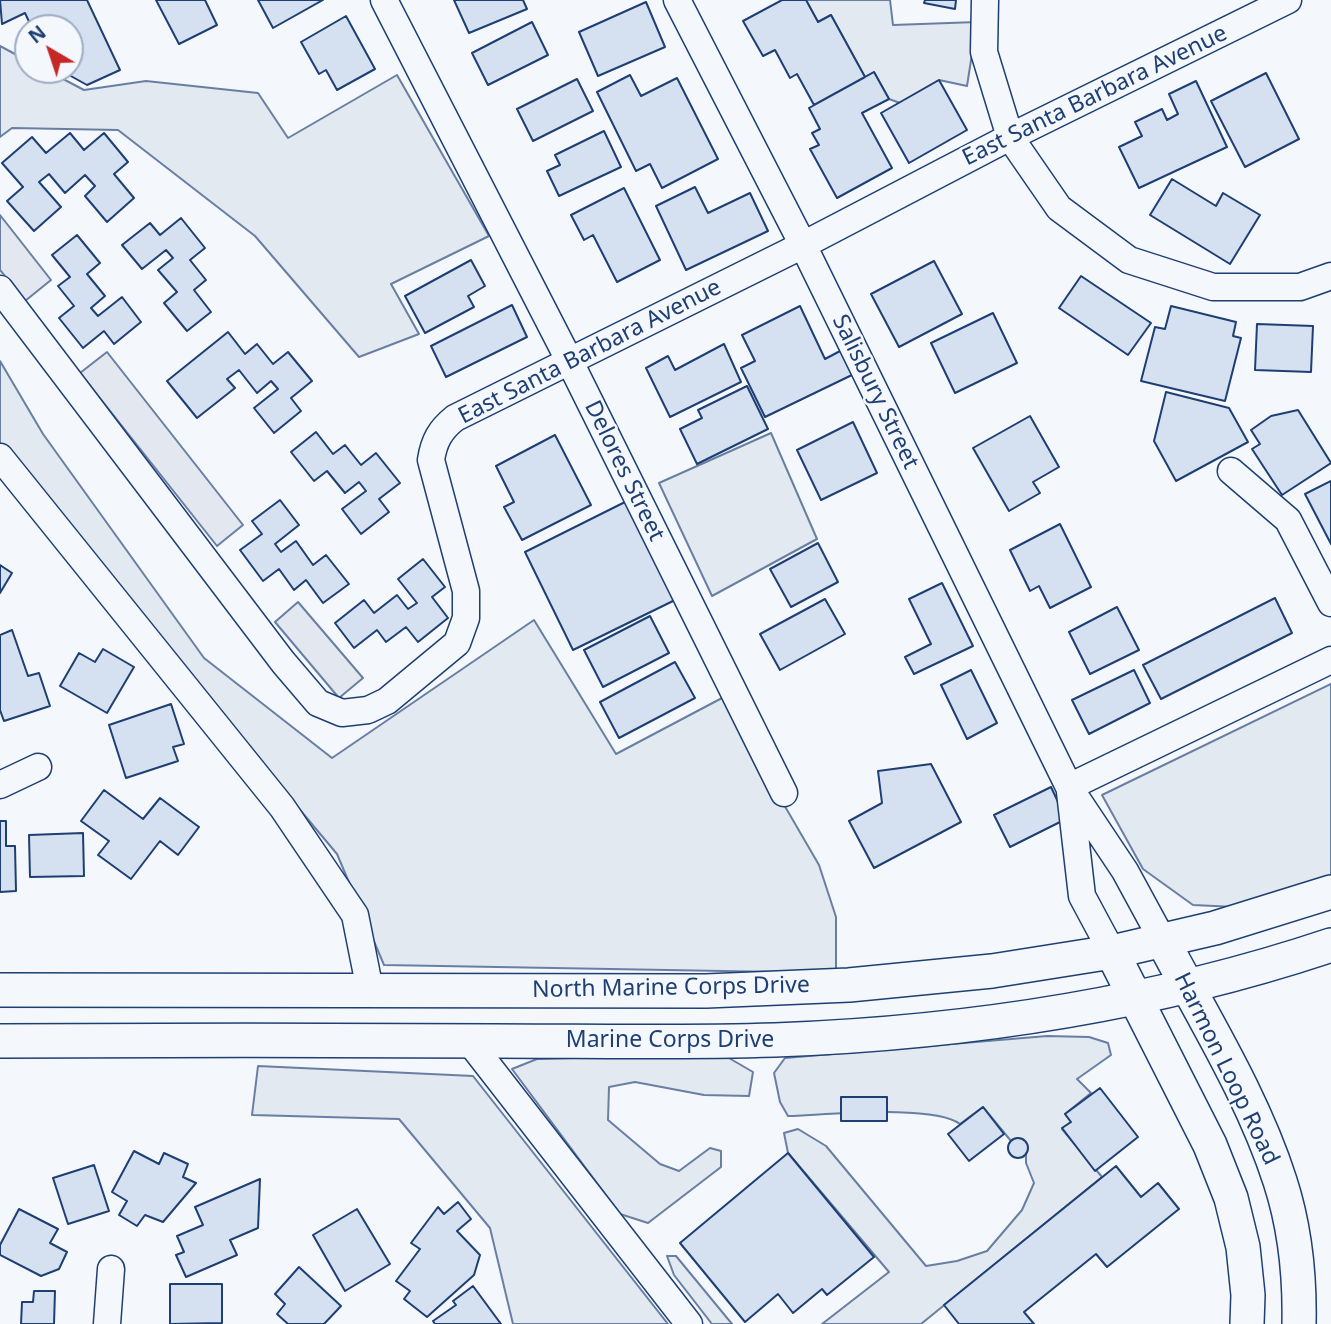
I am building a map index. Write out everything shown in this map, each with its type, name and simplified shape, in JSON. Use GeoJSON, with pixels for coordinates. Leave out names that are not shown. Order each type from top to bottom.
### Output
{"type":"FeatureCollection","features":[{"type":"Feature","properties":{"kind":"main road","name":"North Marine Corps Drive"},"geometry":{"type":"LineString","coordinates":[[0,990],[776,989],[849,985],[980,972],[1112,952],[1215,928],[1331,892]]}},
{"type":"Feature","properties":{"kind":"main road","name":"Harmon Loop Road"},"geometry":{"type":"LineString","coordinates":[[1163,941],[1258,1124],[1280,1181],[1294,1238],[1300,1292],[1300,1324]]}},
{"type":"Feature","properties":{"kind":"main road","name":"Marine Corps Drive"},"geometry":{"type":"LineString","coordinates":[[0,1041],[706,1042],[849,1036],[998,1021],[1136,999],[1187,988],[1331,945]]}},
{"type":"Feature","properties":{"kind":"main road","name":"Harmon Loop Road"},"geometry":{"type":"LineString","coordinates":[[1112,952],[1210,1145],[1231,1198],[1242,1247],[1248,1296],[1247,1324]]}},
{"type":"Feature","properties":{"kind":"street","name":"Delores Street"},"geometry":{"type":"LineString","coordinates":[[384,0],[570,362],[784,793]]}},
{"type":"Feature","properties":{"kind":"street","name":"Salisbury Street"},"geometry":{"type":"LineString","coordinates":[[677,0],[803,245],[1069,787],[1125,871],[1163,941]]}},
{"type":"Feature","properties":{"kind":"street"},"geometry":{"type":"LineString","coordinates":[[985,0],[984,52],[1010,137],[1059,208],[1129,260],[1213,287],[1300,287],[1331,276]]}},
{"type":"Feature","properties":{"kind":"street","name":"East Santa Barbara Avenue"},"geometry":{"type":"LineString","coordinates":[[0,289],[283,662],[318,703],[342,713],[368,710],[387,701],[457,643],[466,618],[467,591],[431,460],[434,444],[442,429],[455,418],[803,245],[1010,137],[1288,0]]}},
{"type":"Feature","properties":{"kind":"street"},"geometry":{"type":"LineString","coordinates":[[0,457],[282,807],[355,915],[370,990]]}},
{"type":"Feature","properties":{"kind":"street"},"geometry":{"type":"LineString","coordinates":[[1231,471],[1288,520],[1331,603]]}},
{"type":"Feature","properties":{"kind":"street"},"geometry":{"type":"LineString","coordinates":[[1069,787],[1331,660]]}},
{"type":"Feature","properties":{"kind":"street"},"geometry":{"type":"LineString","coordinates":[[0,785],[38,767]]}},
{"type":"Feature","properties":{"kind":"street","name":"Salisbury Street"},"geometry":{"type":"LineString","coordinates":[[1069,787],[1083,896],[1112,952]]}},
{"type":"Feature","properties":{"kind":"street"},"geometry":{"type":"LineString","coordinates":[[469,1041],[689,1324]]}},
{"type":"Feature","properties":{"kind":"street"},"geometry":{"type":"LineString","coordinates":[[107,1324],[111,1269]]}},
{"type":"Feature","properties":{"kind":"shaded area"},"geometry":{"type":"Polygon","coordinates":[[[806,0],[890,0],[893,25],[977,22],[967,86],[939,80],[900,103],[889,99],[874,72],[865,77],[831,15],[818,22],[806,0]]]}},
{"type":"Feature","properties":{"kind":"shaded area"},"geometry":{"type":"Polygon","coordinates":[[[0,46],[14,54],[14,84],[73,84],[84,90],[146,81],[258,93],[288,138],[397,75],[489,236],[391,284],[419,334],[359,357],[255,236],[118,130],[12,128],[0,137],[0,46]]]}},
{"type":"Feature","properties":{"kind":"shaded area"},"geometry":{"type":"Polygon","coordinates":[[[0,215],[51,280],[25,301],[0,270],[0,215]]]}},
{"type":"Feature","properties":{"kind":"shaded area"},"geometry":{"type":"Polygon","coordinates":[[[107,352],[243,525],[217,546],[80,373],[107,352]]]}},
{"type":"Feature","properties":{"kind":"shaded area"},"geometry":{"type":"Polygon","coordinates":[[[0,361],[43,434],[204,658],[332,758],[534,620],[616,754],[722,698],[819,865],[836,917],[836,973],[384,965],[337,854],[149,630],[0,444],[0,361]]]}},
{"type":"Feature","properties":{"kind":"shaded area"},"geometry":{"type":"Polygon","coordinates":[[[771,433],[817,539],[712,596],[659,483],[771,433]]]}},
{"type":"Feature","properties":{"kind":"shaded area"},"geometry":{"type":"Polygon","coordinates":[[[298,602],[363,678],[339,698],[275,622],[298,602]]]}},
{"type":"Feature","properties":{"kind":"shaded area"},"geometry":{"type":"Polygon","coordinates":[[[1331,684],[1331,878],[1257,908],[1193,905],[1143,869],[1102,795],[1331,684]]]}},
{"type":"Feature","properties":{"kind":"shaded area"},"geometry":{"type":"Polygon","coordinates":[[[1047,1036],[1089,1037],[1108,1043],[1111,1055],[1077,1079],[1091,1093],[1065,1114],[1071,1122],[1062,1129],[1102,1177],[921,1324],[822,1324],[889,1272],[788,1153],[784,1133],[798,1129],[826,1146],[926,1266],[957,1261],[987,1251],[1022,1210],[1034,1183],[1026,1163],[1026,1143],[1018,1138],[1011,1141],[983,1107],[960,1124],[947,1118],[904,1112],[788,1116],[780,1102],[774,1073],[785,1058],[1047,1036]]]}},
{"type":"Feature","properties":{"kind":"shaded area"},"geometry":{"type":"Polygon","coordinates":[[[722,1054],[753,1072],[749,1096],[704,1095],[635,1082],[609,1087],[608,1120],[660,1164],[679,1171],[710,1148],[721,1151],[721,1167],[648,1223],[620,1214],[512,1069],[537,1059],[722,1054]]]}},
{"type":"Feature","properties":{"kind":"shaded area"},"geometry":{"type":"Polygon","coordinates":[[[258,1066],[473,1076],[668,1324],[513,1324],[490,1228],[399,1119],[252,1115],[258,1066]]]}},
{"type":"Feature","properties":{"kind":"shaded area"},"geometry":{"type":"Polygon","coordinates":[[[667,1256],[676,1256],[732,1324],[712,1324],[674,1275],[667,1256]]]}},
{"type":"Feature","properties":{"kind":"building"},"geometry":{"type":"Polygon","coordinates":[[[0,0],[87,0],[120,70],[87,85],[84,83],[84,14],[14,14],[14,18],[2,24],[0,0]]]}},
{"type":"Feature","properties":{"kind":"building"},"geometry":{"type":"Polygon","coordinates":[[[156,0],[205,0],[217,25],[179,44],[156,0]]]}},
{"type":"Feature","properties":{"kind":"building"},"geometry":{"type":"Polygon","coordinates":[[[258,0],[323,0],[273,28],[258,0]]]}},
{"type":"Feature","properties":{"kind":"building"},"geometry":{"type":"Polygon","coordinates":[[[454,0],[523,0],[527,9],[469,33],[454,0]]]}},
{"type":"Feature","properties":{"kind":"building"},"geometry":{"type":"Polygon","coordinates":[[[782,0],[806,0],[818,22],[831,15],[865,77],[814,105],[797,74],[790,78],[775,50],[763,56],[743,21],[782,0]]]}},
{"type":"Feature","properties":{"kind":"building"},"geometry":{"type":"Polygon","coordinates":[[[925,0],[956,0],[955,9],[924,3],[925,0]]]}},
{"type":"Feature","properties":{"kind":"building"},"geometry":{"type":"Polygon","coordinates":[[[646,2],[665,47],[598,76],[579,32],[646,2]]]}},
{"type":"Feature","properties":{"kind":"building"},"geometry":{"type":"Polygon","coordinates":[[[346,16],[375,69],[337,90],[326,70],[319,74],[301,42],[346,16]]]}},
{"type":"Feature","properties":{"kind":"building"},"geometry":{"type":"Polygon","coordinates":[[[532,22],[548,55],[488,85],[472,53],[532,22]]]}},
{"type":"Feature","properties":{"kind":"building"},"geometry":{"type":"Polygon","coordinates":[[[874,72],[889,99],[862,113],[892,168],[837,198],[810,149],[819,145],[812,133],[820,129],[809,108],[874,72]]]}},
{"type":"Feature","properties":{"kind":"building"},"geometry":{"type":"Polygon","coordinates":[[[1266,73],[1299,139],[1245,167],[1211,101],[1266,73]]]}},
{"type":"Feature","properties":{"kind":"building"},"geometry":{"type":"Polygon","coordinates":[[[630,75],[641,96],[677,78],[718,159],[662,188],[650,164],[636,171],[597,92],[630,75]]]}},
{"type":"Feature","properties":{"kind":"building"},"geometry":{"type":"Polygon","coordinates":[[[577,79],[593,111],[533,141],[517,109],[577,79]]]}},
{"type":"Feature","properties":{"kind":"building"},"geometry":{"type":"Polygon","coordinates":[[[939,80],[967,130],[909,163],[881,113],[939,80]]]}},
{"type":"Feature","properties":{"kind":"building"},"geometry":{"type":"Polygon","coordinates":[[[1196,81],[1227,147],[1139,188],[1119,147],[1142,136],[1135,122],[1162,109],[1167,120],[1178,114],[1169,94],[1196,81]]]}},
{"type":"Feature","properties":{"kind":"building"},"geometry":{"type":"Polygon","coordinates":[[[604,131],[621,167],[559,196],[547,171],[560,165],[555,155],[604,131]]]}},
{"type":"Feature","properties":{"kind":"building"},"geometry":{"type":"Polygon","coordinates":[[[70,133],[84,150],[104,133],[128,162],[114,174],[134,198],[107,222],[85,196],[95,186],[85,175],[65,193],[49,174],[39,182],[61,207],[34,231],[7,201],[23,187],[2,163],[32,137],[46,153],[70,133]]]}},
{"type":"Feature","properties":{"kind":"building"},"geometry":{"type":"Polygon","coordinates":[[[1172,179],[1216,206],[1223,193],[1260,215],[1230,264],[1150,215],[1172,179]]]}},
{"type":"Feature","properties":{"kind":"building"},"geometry":{"type":"Polygon","coordinates":[[[695,187],[708,213],[750,193],[768,231],[686,270],[656,206],[695,187]]]}},
{"type":"Feature","properties":{"kind":"building"},"geometry":{"type":"Polygon","coordinates":[[[624,188],[660,260],[617,282],[593,235],[584,240],[571,215],[624,188]]]}},
{"type":"Feature","properties":{"kind":"building"},"geometry":{"type":"Polygon","coordinates":[[[181,218],[205,248],[190,260],[206,280],[194,290],[211,312],[187,331],[164,303],[177,292],[158,270],[173,258],[166,250],[142,269],[122,245],[150,223],[160,235],[181,218]]]}},
{"type":"Feature","properties":{"kind":"building"},"geometry":{"type":"Polygon","coordinates":[[[77,235],[100,263],[87,274],[105,296],[91,308],[98,316],[122,297],[141,322],[114,344],[104,331],[83,348],[59,318],[74,306],[58,286],[70,277],[52,255],[77,235]]]}},
{"type":"Feature","properties":{"kind":"building"},"geometry":{"type":"Polygon","coordinates":[[[471,260],[485,286],[468,296],[474,307],[425,333],[405,296],[471,260]]]}},
{"type":"Feature","properties":{"kind":"building"},"geometry":{"type":"Polygon","coordinates":[[[934,261],[962,314],[899,347],[871,294],[934,261]]]}},
{"type":"Feature","properties":{"kind":"building"},"geometry":{"type":"Polygon","coordinates":[[[1081,276],[1151,323],[1128,355],[1059,308],[1081,276]]]}},
{"type":"Feature","properties":{"kind":"building"},"geometry":{"type":"Polygon","coordinates":[[[512,305],[527,337],[446,377],[431,346],[512,305]]]}},
{"type":"Feature","properties":{"kind":"building"},"geometry":{"type":"Polygon","coordinates":[[[800,306],[825,359],[842,350],[854,374],[765,417],[741,368],[755,361],[742,335],[800,306]]]}},
{"type":"Feature","properties":{"kind":"building"},"geometry":{"type":"Polygon","coordinates":[[[1171,306],[1236,322],[1233,336],[1241,338],[1225,401],[1141,381],[1155,327],[1165,329],[1171,306]]]}},
{"type":"Feature","properties":{"kind":"building"},"geometry":{"type":"Polygon","coordinates":[[[993,313],[1017,363],[955,393],[931,343],[993,313]]]}},
{"type":"Feature","properties":{"kind":"building"},"geometry":{"type":"Polygon","coordinates":[[[1257,324],[1313,326],[1311,372],[1255,370],[1257,324]]]}},
{"type":"Feature","properties":{"kind":"building"},"geometry":{"type":"Polygon","coordinates":[[[228,332],[245,354],[257,344],[273,364],[288,352],[312,381],[291,398],[301,411],[274,433],[254,408],[278,389],[271,381],[257,393],[239,370],[227,379],[235,388],[197,418],[167,381],[228,332]]]}},
{"type":"Feature","properties":{"kind":"building"},"geometry":{"type":"Polygon","coordinates":[[[724,344],[741,382],[670,417],[646,368],[668,356],[675,370],[724,344]]]}},
{"type":"Feature","properties":{"kind":"building"},"geometry":{"type":"Polygon","coordinates":[[[747,386],[768,429],[697,464],[680,429],[702,418],[698,410],[747,386]]]}},
{"type":"Feature","properties":{"kind":"building"},"geometry":{"type":"Polygon","coordinates":[[[1166,392],[1229,408],[1248,442],[1176,481],[1154,441],[1166,392]]]}},
{"type":"Feature","properties":{"kind":"building"},"geometry":{"type":"Polygon","coordinates":[[[1298,410],[1331,463],[1282,495],[1252,449],[1260,444],[1251,430],[1271,416],[1298,410]]]}},
{"type":"Feature","properties":{"kind":"building"},"geometry":{"type":"Polygon","coordinates":[[[1030,416],[1059,467],[1033,482],[1040,493],[1009,511],[973,448],[1030,416]]]}},
{"type":"Feature","properties":{"kind":"building"},"geometry":{"type":"Polygon","coordinates":[[[853,422],[877,473],[821,500],[797,450],[853,422]]]}},
{"type":"Feature","properties":{"kind":"building"},"geometry":{"type":"Polygon","coordinates":[[[316,432],[333,454],[345,445],[361,465],[376,453],[400,483],[379,499],[389,512],[361,534],[342,509],[366,491],[359,482],[345,493],[327,471],[314,481],[291,452],[316,432]]]}},
{"type":"Feature","properties":{"kind":"building"},"geometry":{"type":"Polygon","coordinates":[[[555,435],[591,505],[522,540],[504,507],[514,502],[496,466],[555,435]]]}},
{"type":"Feature","properties":{"kind":"building"},"geometry":{"type":"Polygon","coordinates":[[[1331,481],[1331,544],[1305,494],[1331,481]]]}},
{"type":"Feature","properties":{"kind":"building"},"geometry":{"type":"Polygon","coordinates":[[[280,500],[299,525],[275,544],[281,552],[296,541],[313,565],[326,555],[349,584],[323,603],[306,580],[294,590],[279,569],[263,581],[240,550],[262,534],[252,521],[280,500]]]}},
{"type":"Feature","properties":{"kind":"building"},"geometry":{"type":"Polygon","coordinates":[[[627,501],[675,600],[573,650],[525,552],[627,501]]]}},
{"type":"Feature","properties":{"kind":"building"},"geometry":{"type":"Polygon","coordinates":[[[1060,524],[1091,587],[1050,608],[1039,586],[1030,591],[1010,550],[1060,524]]]}},
{"type":"Feature","properties":{"kind":"building"},"geometry":{"type":"Polygon","coordinates":[[[818,543],[838,582],[791,607],[770,569],[818,543]]]}},
{"type":"Feature","properties":{"kind":"building"},"geometry":{"type":"Polygon","coordinates":[[[423,559],[445,587],[432,597],[448,618],[418,642],[406,627],[386,642],[377,630],[354,648],[335,623],[364,600],[374,613],[397,595],[408,609],[417,603],[398,579],[423,559]]]}},
{"type":"Feature","properties":{"kind":"building"},"geometry":{"type":"Polygon","coordinates":[[[0,565],[12,573],[0,593],[0,565]]]}},
{"type":"Feature","properties":{"kind":"building"},"geometry":{"type":"Polygon","coordinates":[[[942,583],[973,646],[914,674],[905,657],[931,644],[909,599],[942,583]]]}},
{"type":"Feature","properties":{"kind":"building"},"geometry":{"type":"Polygon","coordinates":[[[1275,598],[1292,633],[1161,699],[1143,665],[1275,598]]]}},
{"type":"Feature","properties":{"kind":"building"},"geometry":{"type":"Polygon","coordinates":[[[825,599],[845,634],[780,670],[760,634],[825,599]]]}},
{"type":"Feature","properties":{"kind":"building"},"geometry":{"type":"Polygon","coordinates":[[[1117,607],[1139,650],[1090,674],[1069,632],[1117,607]]]}},
{"type":"Feature","properties":{"kind":"building"},"geometry":{"type":"Polygon","coordinates":[[[650,616],[669,653],[603,687],[584,650],[650,616]]]}},
{"type":"Feature","properties":{"kind":"building"},"geometry":{"type":"Polygon","coordinates":[[[12,630],[28,676],[39,673],[50,706],[4,721],[0,710],[0,635],[12,630]]]}},
{"type":"Feature","properties":{"kind":"building"},"geometry":{"type":"Polygon","coordinates":[[[103,649],[134,667],[107,713],[60,686],[79,653],[95,662],[103,649]]]}},
{"type":"Feature","properties":{"kind":"building"},"geometry":{"type":"Polygon","coordinates":[[[675,662],[695,698],[619,738],[600,702],[675,662]]]}},
{"type":"Feature","properties":{"kind":"building"},"geometry":{"type":"Polygon","coordinates":[[[971,670],[997,723],[967,739],[941,685],[971,670]]]}},
{"type":"Feature","properties":{"kind":"building"},"geometry":{"type":"Polygon","coordinates":[[[1134,670],[1150,703],[1089,734],[1072,700],[1134,670]]]}},
{"type":"Feature","properties":{"kind":"building"},"geometry":{"type":"Polygon","coordinates":[[[171,704],[184,744],[173,747],[178,761],[126,778],[109,725],[171,704]]]}},
{"type":"Feature","properties":{"kind":"building"},"geometry":{"type":"Polygon","coordinates":[[[931,764],[961,822],[874,868],[849,821],[882,803],[878,771],[931,764]]]}},
{"type":"Feature","properties":{"kind":"building"},"geometry":{"type":"Polygon","coordinates":[[[1051,787],[1066,819],[1010,847],[994,815],[1051,787]]]}},
{"type":"Feature","properties":{"kind":"building"},"geometry":{"type":"Polygon","coordinates":[[[104,790],[143,819],[160,798],[199,827],[178,855],[160,841],[131,879],[98,855],[109,841],[81,821],[104,790]]]}},
{"type":"Feature","properties":{"kind":"building"},"geometry":{"type":"Polygon","coordinates":[[[0,821],[6,821],[6,846],[15,846],[16,891],[0,892],[0,821]]]}},
{"type":"Feature","properties":{"kind":"building"},"geometry":{"type":"Polygon","coordinates":[[[83,833],[84,876],[30,877],[29,835],[83,833]]]}},
{"type":"Feature","properties":{"kind":"building"},"geometry":{"type":"Polygon","coordinates":[[[1100,1088],[1138,1137],[1095,1171],[1062,1128],[1071,1122],[1065,1114],[1100,1088]]]}},
{"type":"Feature","properties":{"kind":"building"},"geometry":{"type":"Polygon","coordinates":[[[841,1097],[887,1097],[887,1121],[841,1121],[841,1097]]]}},
{"type":"Feature","properties":{"kind":"building"},"geometry":{"type":"Polygon","coordinates":[[[983,1107],[1004,1134],[969,1161],[948,1134],[983,1107]]]}},
{"type":"Feature","properties":{"kind":"building"},"geometry":{"type":"Polygon","coordinates":[[[1018,1138],[1025,1141],[1028,1148],[1025,1155],[1018,1158],[1011,1155],[1008,1148],[1011,1141],[1018,1138]]]}},
{"type":"Feature","properties":{"kind":"building"},"geometry":{"type":"Polygon","coordinates":[[[134,1151],[159,1164],[164,1153],[188,1164],[183,1177],[196,1183],[163,1222],[145,1215],[137,1226],[119,1215],[127,1201],[112,1192],[134,1151]]]}},
{"type":"Feature","properties":{"kind":"building"},"geometry":{"type":"Polygon","coordinates":[[[788,1153],[874,1257],[827,1295],[822,1289],[793,1313],[778,1294],[745,1322],[680,1243],[788,1153]]]}},
{"type":"Feature","properties":{"kind":"building"},"geometry":{"type":"Polygon","coordinates":[[[94,1165],[109,1211],[68,1224],[53,1178],[94,1165]]]}},
{"type":"Feature","properties":{"kind":"building"},"geometry":{"type":"Polygon","coordinates":[[[1116,1166],[1141,1197],[1158,1183],[1179,1209],[1107,1267],[1096,1254],[1024,1312],[1034,1324],[959,1324],[944,1305],[1116,1166]]]}},
{"type":"Feature","properties":{"kind":"building"},"geometry":{"type":"Polygon","coordinates":[[[260,1179],[258,1228],[230,1240],[237,1255],[186,1277],[176,1255],[184,1252],[177,1236],[203,1225],[195,1207],[260,1179]]]}},
{"type":"Feature","properties":{"kind":"building"},"geometry":{"type":"Polygon","coordinates":[[[458,1202],[471,1219],[457,1231],[480,1255],[474,1275],[427,1317],[404,1299],[410,1291],[396,1281],[420,1249],[411,1243],[438,1207],[444,1214],[458,1202]]]}},
{"type":"Feature","properties":{"kind":"building"},"geometry":{"type":"Polygon","coordinates":[[[19,1209],[58,1229],[50,1243],[67,1252],[59,1269],[41,1276],[0,1255],[0,1245],[19,1209]]]}},
{"type":"Feature","properties":{"kind":"building"},"geometry":{"type":"Polygon","coordinates":[[[357,1209],[390,1264],[345,1291],[313,1235],[357,1209]]]}},
{"type":"Feature","properties":{"kind":"building"},"geometry":{"type":"Polygon","coordinates":[[[299,1267],[341,1306],[324,1324],[288,1324],[277,1314],[285,1304],[275,1294],[299,1267]]]}},
{"type":"Feature","properties":{"kind":"building"},"geometry":{"type":"Polygon","coordinates":[[[170,1284],[222,1284],[222,1323],[170,1324],[170,1284]]]}},
{"type":"Feature","properties":{"kind":"building"},"geometry":{"type":"Polygon","coordinates":[[[473,1286],[501,1324],[435,1324],[433,1321],[456,1305],[453,1301],[473,1286]]]}},
{"type":"Feature","properties":{"kind":"building"},"geometry":{"type":"Polygon","coordinates":[[[34,1291],[55,1291],[54,1324],[21,1324],[22,1302],[33,1302],[34,1291]]]}}]}
